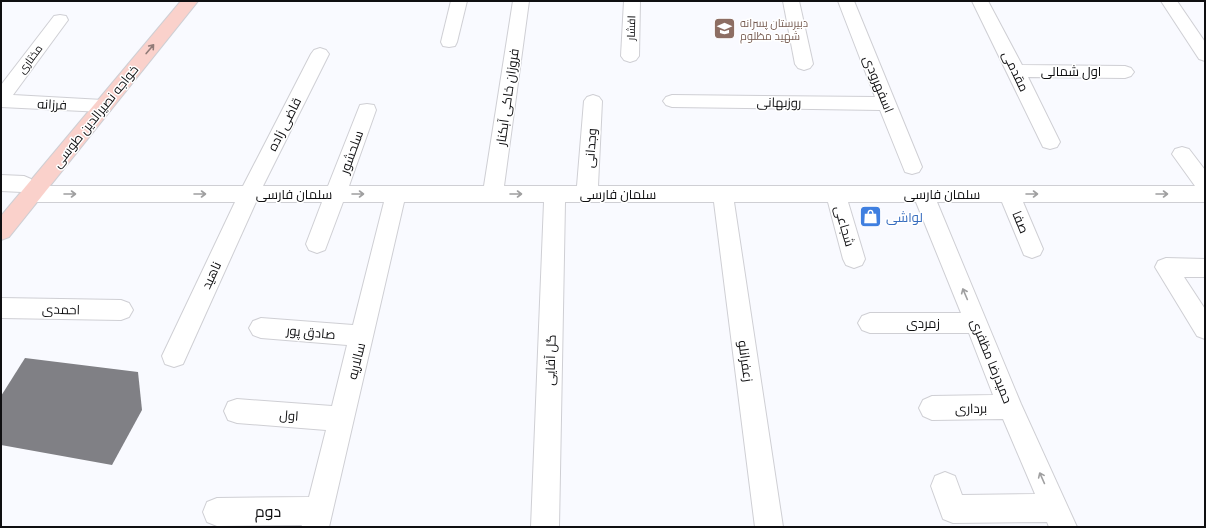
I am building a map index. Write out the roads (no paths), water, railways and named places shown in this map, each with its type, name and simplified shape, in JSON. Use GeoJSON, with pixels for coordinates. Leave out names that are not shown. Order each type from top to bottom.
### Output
{"type":"FeatureCollection","features":[{"type":"Feature","properties":{"kind":"main road","name":"خواجه نصیرالدین طوسی"},"geometry":{"type":"LineString","coordinates":[[1,231],[28,189],[103,106],[190,1]]}},
{"type":"Feature","properties":{"kind":"street"},"geometry":{"type":"LineString","coordinates":[[448,42],[459,1]]}},
{"type":"Feature","properties":{"kind":"street","name":"فروزان خاکی آبکنار"},"geometry":{"type":"LineString","coordinates":[[493,194],[521,1]]}},
{"type":"Feature","properties":{"kind":"street","name":"افشار"},"geometry":{"type":"LineString","coordinates":[[630,56],[632,1]]}},
{"type":"Feature","properties":{"kind":"street"},"geometry":{"type":"LineString","coordinates":[[791,1],[804,64]]}},
{"type":"Feature","properties":{"kind":"street","name":"اسفهرودی"},"geometry":{"type":"LineString","coordinates":[[846,1],[912,166]]}},
{"type":"Feature","properties":{"kind":"street","name":"مقدمی"},"geometry":{"type":"LineString","coordinates":[[980,1],[1050,142]]}},
{"type":"Feature","properties":{"kind":"street"},"geometry":{"type":"LineString","coordinates":[[1168,1],[1205,55]]}},
{"type":"Feature","properties":{"kind":"street","name":"مختاری"},"geometry":{"type":"LineString","coordinates":[[1,100],[60,20]]}},
{"type":"Feature","properties":{"kind":"street","name":"قاضی زاده"},"geometry":{"type":"LineString","coordinates":[[249,194],[320,54]]}},
{"type":"Feature","properties":{"kind":"street","name":"اول شمالی"},"geometry":{"type":"LineString","coordinates":[[1016,71],[1125,72]]}},
{"type":"Feature","properties":{"kind":"street","name":"فرزانه"},"geometry":{"type":"LineString","coordinates":[[1,100],[103,106]]}},
{"type":"Feature","properties":{"kind":"street","name":"وجدانی"},"geometry":{"type":"LineString","coordinates":[[586,194],[593,101]]}},
{"type":"Feature","properties":{"kind":"street","name":"روزبهانی"},"geometry":{"type":"LineString","coordinates":[[672,101],[887,104]]}},
{"type":"Feature","properties":{"kind":"street","name":"سلحشور"},"geometry":{"type":"LineString","coordinates":[[317,244],[367,110]]}},
{"type":"Feature","properties":{"kind":"street"},"geometry":{"type":"LineString","coordinates":[[1182,154],[1205,185]]}},
{"type":"Feature","properties":{"kind":"street","name":"سلمان فارسی"},"geometry":{"type":"LineString","coordinates":[[1,183],[28,189],[249,194],[1205,194]]}},
{"type":"Feature","properties":{"kind":"street","name":"ناهید"},"geometry":{"type":"LineString","coordinates":[[174,356],[249,194]]}},
{"type":"Feature","properties":{"kind":"street","name":"سالاریه"},"geometry":{"type":"LineString","coordinates":[[317,519],[396,194]]}},
{"type":"Feature","properties":{"kind":"street","name":"گل آقایی"},"geometry":{"type":"LineString","coordinates":[[545,527],[555,194]]}},
{"type":"Feature","properties":{"kind":"street","name":"زعفرانلو"},"geometry":{"type":"LineString","coordinates":[[723,194],[769,527]]}},
{"type":"Feature","properties":{"kind":"street","name":"شجاعی"},"geometry":{"type":"LineString","coordinates":[[836,194],[854,259]]}},
{"type":"Feature","properties":{"kind":"street","name":"حمیدرضا مظفری"},"geometry":{"type":"LineString","coordinates":[[923,194],[977,322],[1010,407],[1059,517]]}},
{"type":"Feature","properties":{"kind":"street","name":"صفا"},"geometry":{"type":"LineString","coordinates":[[1009,194],[1032,249]]}},
{"type":"Feature","properties":{"kind":"street"},"geometry":{"type":"LineString","coordinates":[[1202,321],[1166,267],[1205,268]]}},
{"type":"Feature","properties":{"kind":"street","name":"احمدی"},"geometry":{"type":"LineString","coordinates":[[1,308],[121,310]]}},
{"type":"Feature","properties":{"kind":"street","name":"زمردی"},"geometry":{"type":"LineString","coordinates":[[870,323],[977,322]]}},
{"type":"Feature","properties":{"kind":"street","name":"صادق پور"},"geometry":{"type":"LineString","coordinates":[[261,328],[362,336]]}},
{"type":"Feature","properties":{"kind":"street","name":"برداری"},"geometry":{"type":"LineString","coordinates":[[932,408],[1010,407]]}},
{"type":"Feature","properties":{"kind":"street","name":"اول"},"geometry":{"type":"LineString","coordinates":[[237,411],[341,420]]}},
{"type":"Feature","properties":{"kind":"street"},"geometry":{"type":"LineString","coordinates":[[945,486],[953,509],[1059,517]]}},
{"type":"Feature","properties":{"kind":"street","name":"دوم"},"geometry":{"type":"LineString","coordinates":[[217,512],[317,519]]}},
{"type":"Feature","properties":{"kind":"place","name":"دبیرستان پسرانه شهید مظلوم"},"geometry":{"type":"Point","coordinates":[724,29]}},
{"type":"Feature","properties":{"kind":"place","name":"لواشی"},"geometry":{"type":"Point","coordinates":[871,217]}}]}
